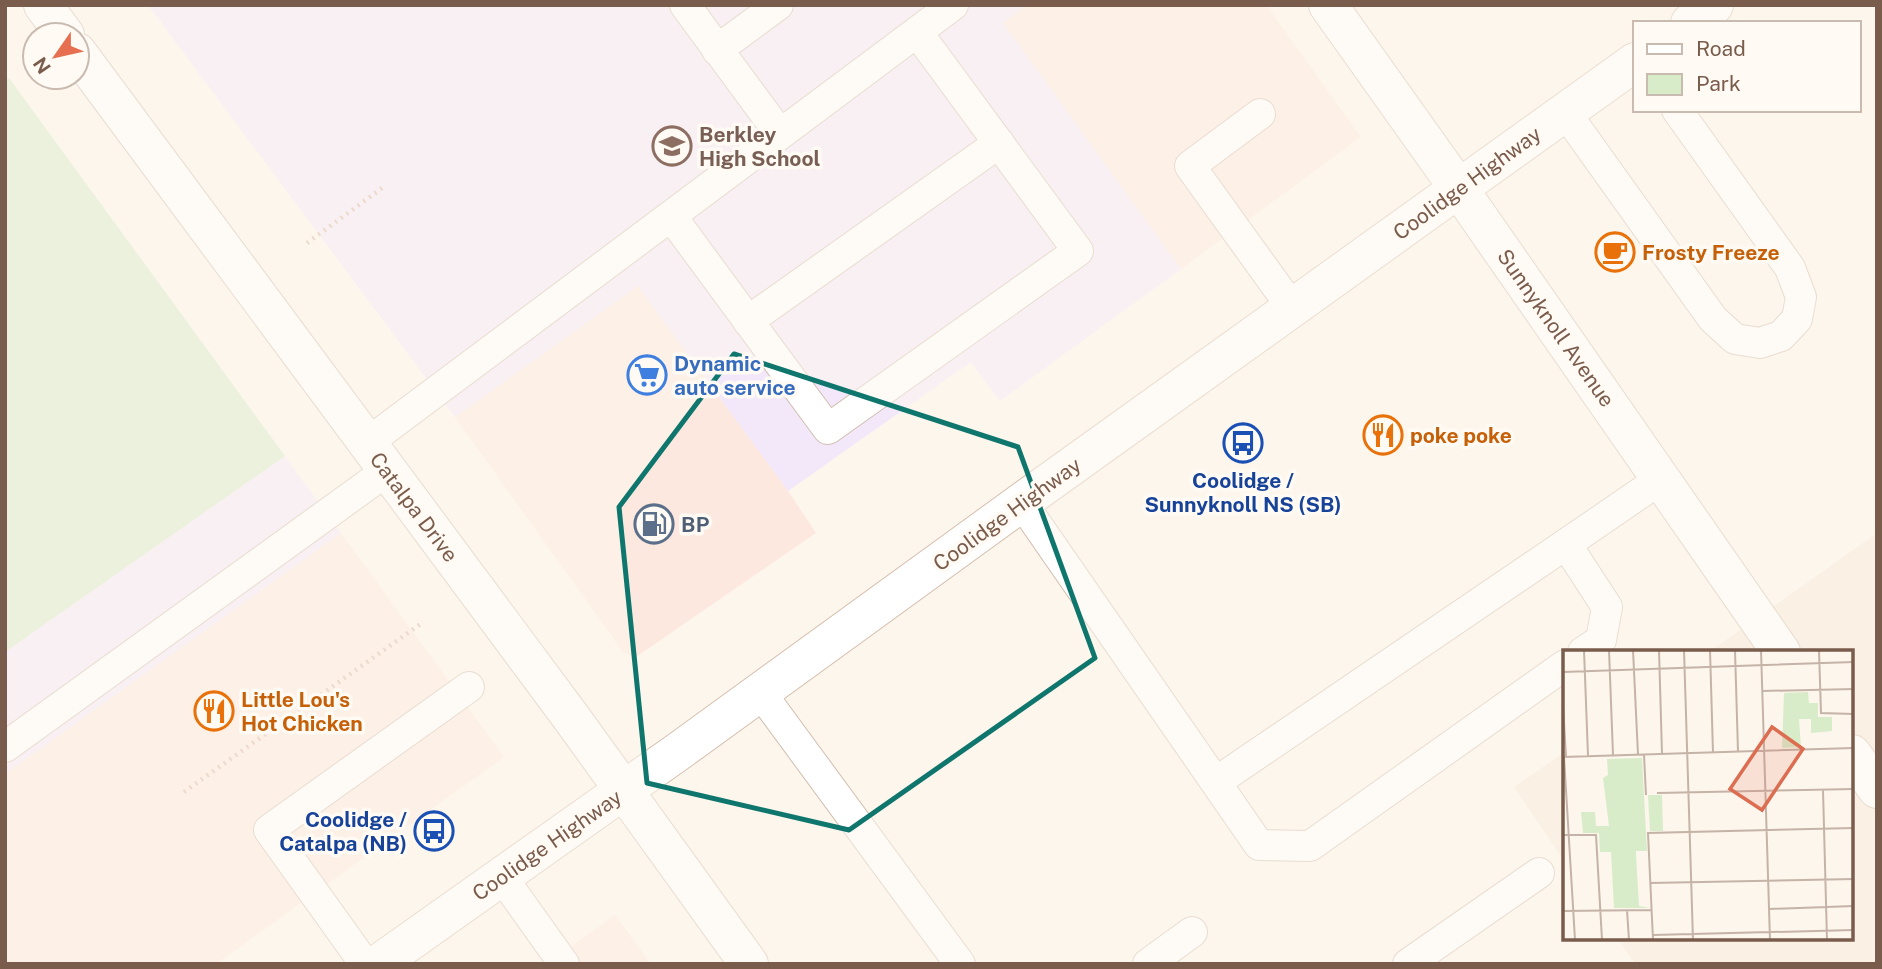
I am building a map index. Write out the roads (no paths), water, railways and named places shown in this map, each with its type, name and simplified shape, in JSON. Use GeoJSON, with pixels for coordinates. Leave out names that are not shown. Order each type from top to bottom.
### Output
{"type":"FeatureCollection","features":[{"type":"Feature","properties":{"kind":"street"},"geometry":{"type":"LineString","coordinates":[[43,5],[55,21]]}},
{"type":"Feature","properties":{"kind":"street","name":"Sunnyknoll Avenue"},"geometry":{"type":"LineString","coordinates":[[1328,5],[1459,188],[1781,650]]}},
{"type":"Feature","properties":{"kind":"street"},"geometry":{"type":"LineString","coordinates":[[1693,21],[1714,5]]}},
{"type":"Feature","properties":{"kind":"street","name":"Coolidge Highway"},"geometry":{"type":"LineString","coordinates":[[378,964],[1633,63]]}},
{"type":"Feature","properties":{"kind":"street","name":"Catalpa Drive"},"geometry":{"type":"LineString","coordinates":[[91,71],[624,790],[749,964]]}},
{"type":"Feature","properties":{"kind":"street"},"geometry":{"type":"LineString","coordinates":[[1854,757],[1877,789]]}},
{"type":"Feature","properties":{"kind":"lane"},"geometry":{"type":"LineString","coordinates":[[685,5],[780,134]]}},
{"type":"Feature","properties":{"kind":"lane"},"geometry":{"type":"LineString","coordinates":[[716,50],[778,5]]}},
{"type":"Feature","properties":{"kind":"lane"},"geometry":{"type":"LineString","coordinates":[[5,747],[377,457],[671,216],[953,5]]}},
{"type":"Feature","properties":{"kind":"lane"},"geometry":{"type":"LineString","coordinates":[[671,216],[828,429],[1079,251],[917,32]]}},
{"type":"Feature","properties":{"kind":"lane"},"geometry":{"type":"LineString","coordinates":[[1565,112],[1713,319],[1735,339],[1760,343],[1781,336],[1797,319],[1801,297],[1790,268],[1677,112]]}},
{"type":"Feature","properties":{"kind":"lane"},"geometry":{"type":"LineString","coordinates":[[1260,114],[1190,166],[1293,309]]}},
{"type":"Feature","properties":{"kind":"lane"},"geometry":{"type":"LineString","coordinates":[[748,321],[999,143]]}},
{"type":"Feature","properties":{"kind":"lane"},"geometry":{"type":"LineString","coordinates":[[1216,782],[1661,479]]}},
{"type":"Feature","properties":{"kind":"lane"},"geometry":{"type":"LineString","coordinates":[[1022,503],[1259,845],[1310,846],[1563,666]]}},
{"type":"Feature","properties":{"kind":"lane"},"geometry":{"type":"LineString","coordinates":[[1566,544],[1607,607],[1601,640],[1587,650]]}},
{"type":"Feature","properties":{"kind":"lane"},"geometry":{"type":"LineString","coordinates":[[365,964],[269,830],[469,687]]}},
{"type":"Feature","properties":{"kind":"lane"},"geometry":{"type":"LineString","coordinates":[[760,692],[960,964]]}},
{"type":"Feature","properties":{"kind":"lane"},"geometry":{"type":"LineString","coordinates":[[1408,964],[1538,873]]}},
{"type":"Feature","properties":{"kind":"lane"},"geometry":{"type":"LineString","coordinates":[[502,877],[564,964]]}},
{"type":"Feature","properties":{"kind":"lane"},"geometry":{"type":"LineString","coordinates":[[1148,964],[1192,932]]}},
{"type":"Feature","properties":{"kind":"place","name":"Berkley High School"},"geometry":{"type":"Point","coordinates":[672,146]}},
{"type":"Feature","properties":{"kind":"place","name":"Frosty Freeze"},"geometry":{"type":"Point","coordinates":[1615,252]}},
{"type":"Feature","properties":{"kind":"place","name":"Dynamic auto service"},"geometry":{"type":"Point","coordinates":[647,375]}},
{"type":"Feature","properties":{"kind":"place","name":"poke poke"},"geometry":{"type":"Point","coordinates":[1383,435]}},
{"type":"Feature","properties":{"kind":"place","name":"Coolidge / Sunnyknoll NS (SB)"},"geometry":{"type":"Point","coordinates":[1243,443]}},
{"type":"Feature","properties":{"kind":"place","name":"BP"},"geometry":{"type":"Point","coordinates":[654,524]}},
{"type":"Feature","properties":{"kind":"place","name":"Little Lou's Hot Chicken"},"geometry":{"type":"Point","coordinates":[214,711]}},
{"type":"Feature","properties":{"kind":"place","name":"Coolidge / Catalpa (NB)"},"geometry":{"type":"Point","coordinates":[434,831]}}]}
